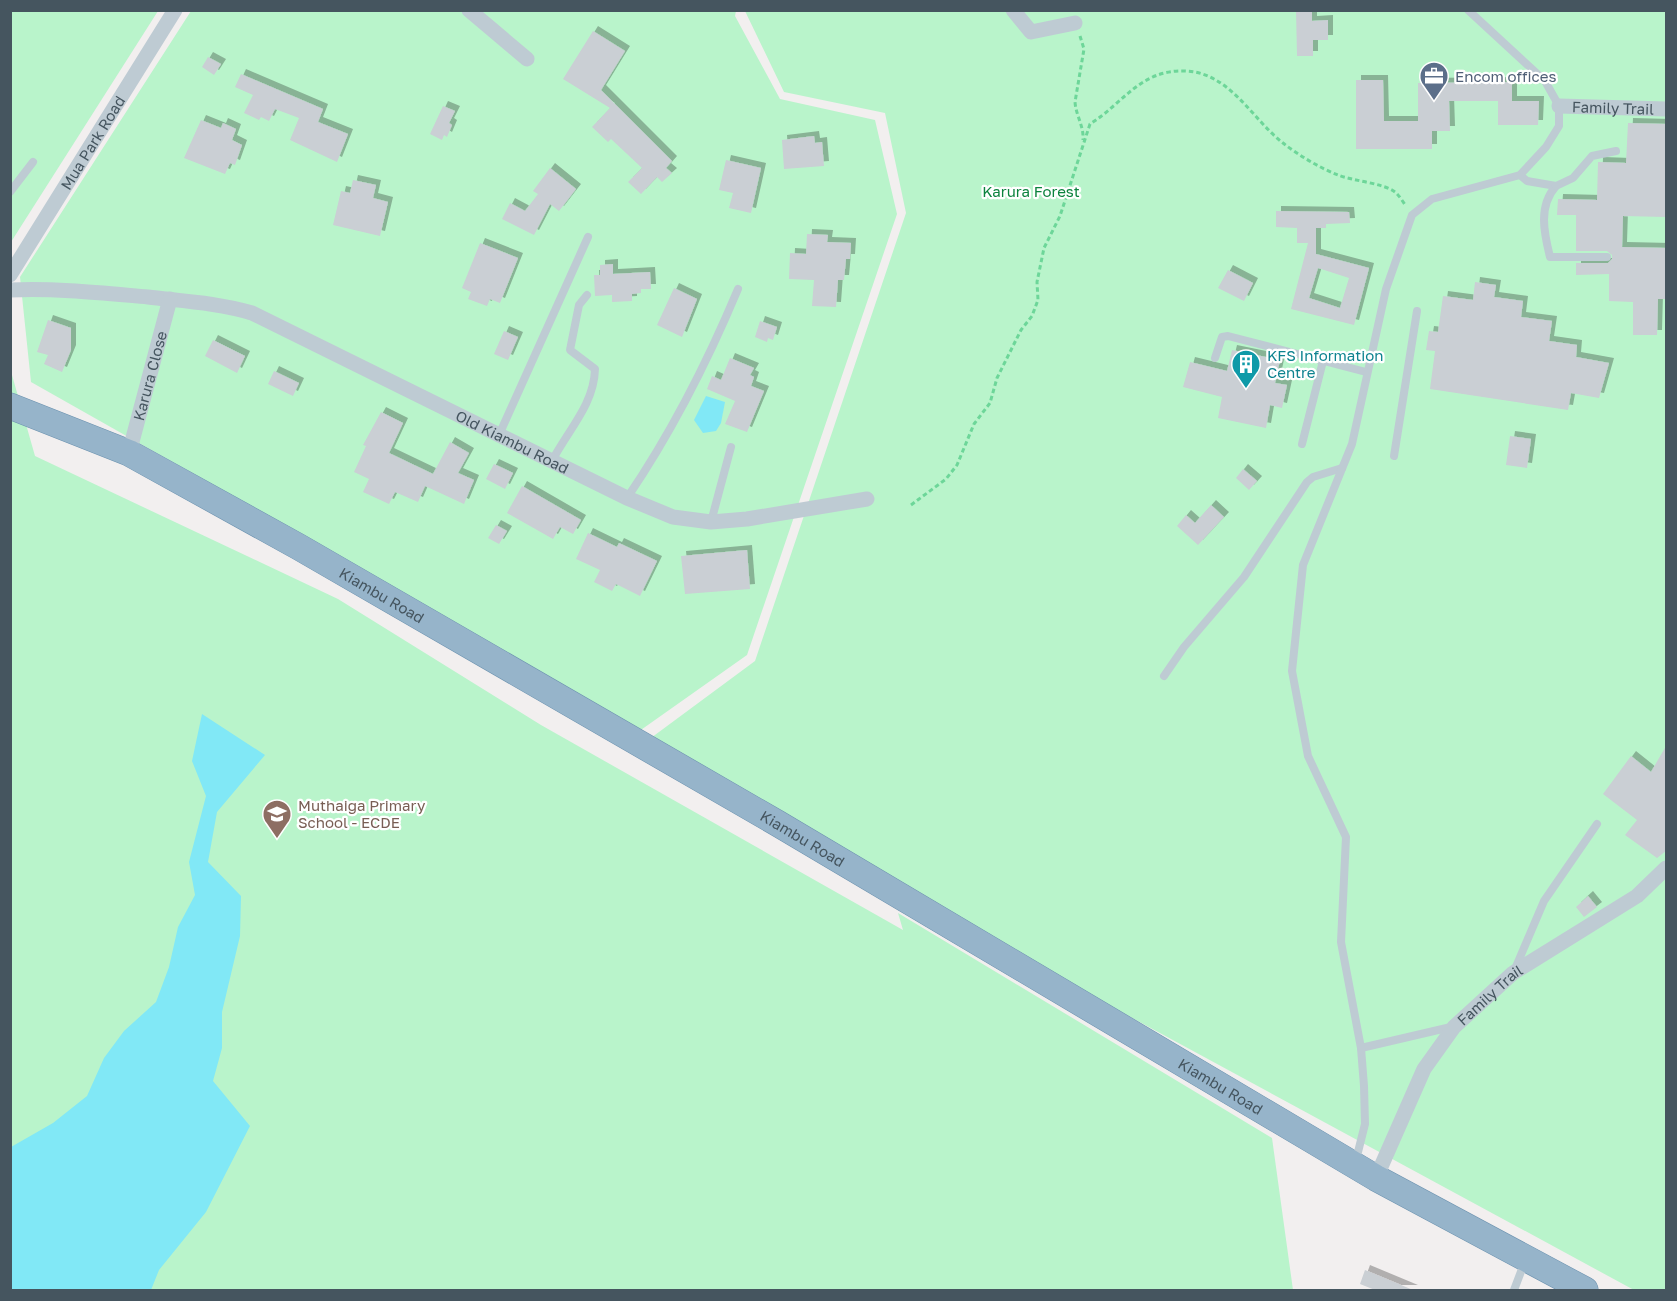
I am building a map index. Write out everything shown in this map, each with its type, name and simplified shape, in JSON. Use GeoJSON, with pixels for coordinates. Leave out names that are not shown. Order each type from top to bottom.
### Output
{"type":"FeatureCollection","features":[{"type":"Feature","properties":{"kind":"highway","name":"Kiambu Road"},"geometry":{"type":"LineString","coordinates":[[10,406],[129,453],[298,547],[777,823],[1376,1178],[1585,1290]]}},
{"type":"Feature","properties":{"kind":"street","name":"Mua Park Road"},"geometry":{"type":"LineString","coordinates":[[10,275],[175,10]]}},
{"type":"Feature","properties":{"kind":"street"},"geometry":{"type":"LineString","coordinates":[[469,10],[527,59]]}},
{"type":"Feature","properties":{"kind":"street"},"geometry":{"type":"LineString","coordinates":[[1013,10],[1031,32],[1075,23]]}},
{"type":"Feature","properties":{"kind":"street","name":"Family Trail"},"geometry":{"type":"LineString","coordinates":[[1558,106],[1666,109]]}},
{"type":"Feature","properties":{"kind":"street"},"geometry":{"type":"LineString","coordinates":[[10,290],[56,288],[170,300]]}},
{"type":"Feature","properties":{"kind":"street","name":"Old Kiambu Road"},"geometry":{"type":"LineString","coordinates":[[170,300],[235,308],[256,315],[627,498],[673,517],[711,522],[747,519],[867,499]]}},
{"type":"Feature","properties":{"kind":"street","name":"Karura Close"},"geometry":{"type":"LineString","coordinates":[[129,453],[170,300]]}},
{"type":"Feature","properties":{"kind":"street","name":"Family Trail"},"geometry":{"type":"LineString","coordinates":[[1376,1178],[1424,1069],[1455,1027],[1513,973],[1637,896],[1666,868]]}},
{"type":"Feature","properties":{"kind":"lane"},"geometry":{"type":"LineString","coordinates":[[1354,1164],[1362,1143],[1365,1124],[1362,1047],[1341,942],[1346,837],[1308,756],[1292,671],[1303,565],[1352,444],[1386,289],[1412,215],[1432,199],[1520,175],[1546,147],[1559,126],[1558,106],[1545,81],[1468,10]]}},
{"type":"Feature","properties":{"kind":"lane"},"geometry":{"type":"LineString","coordinates":[[1607,257],[1550,257],[1544,231],[1545,205],[1556,186],[1573,178],[1592,156],[1616,152]]}},
{"type":"Feature","properties":{"kind":"lane"},"geometry":{"type":"LineString","coordinates":[[10,192],[33,162]]}},
{"type":"Feature","properties":{"kind":"lane"},"geometry":{"type":"LineString","coordinates":[[1520,175],[1527,181],[1556,186]]}},
{"type":"Feature","properties":{"kind":"lane"},"geometry":{"type":"LineString","coordinates":[[499,435],[588,237]]}},
{"type":"Feature","properties":{"kind":"lane"},"geometry":{"type":"LineString","coordinates":[[627,498],[656,455],[688,400],[738,289]]}},
{"type":"Feature","properties":{"kind":"lane"},"geometry":{"type":"LineString","coordinates":[[552,461],[583,413],[595,384],[596,369],[570,350],[579,305],[587,296]]}},
{"type":"Feature","properties":{"kind":"lane"},"geometry":{"type":"LineString","coordinates":[[1394,456],[1416,311]]}},
{"type":"Feature","properties":{"kind":"lane"},"geometry":{"type":"LineString","coordinates":[[1215,358],[1219,342],[1222,337],[1228,336],[1366,372]]}},
{"type":"Feature","properties":{"kind":"lane"},"geometry":{"type":"LineString","coordinates":[[1302,444],[1323,361]]}},
{"type":"Feature","properties":{"kind":"lane"},"geometry":{"type":"LineString","coordinates":[[711,522],[731,447]]}},
{"type":"Feature","properties":{"kind":"lane"},"geometry":{"type":"LineString","coordinates":[[1164,676],[1184,647],[1244,577],[1307,482],[1313,477],[1342,468]]}},
{"type":"Feature","properties":{"kind":"lane"},"geometry":{"type":"LineString","coordinates":[[1513,973],[1544,901],[1597,824]]}},
{"type":"Feature","properties":{"kind":"lane"},"geometry":{"type":"LineString","coordinates":[[1362,1047],[1455,1027]]}},
{"type":"Feature","properties":{"kind":"lane"},"geometry":{"type":"LineString","coordinates":[[1514,1290],[1526,1257]]}},
{"type":"Feature","properties":{"kind":"path"},"geometry":{"type":"LineString","coordinates":[[1075,23],[1084,49],[1076,102],[1076,111],[1084,127],[1083,145]]}},
{"type":"Feature","properties":{"kind":"path"},"geometry":{"type":"LineString","coordinates":[[911,505],[946,479],[957,465],[974,424],[990,403],[997,378],[1021,330],[1032,316],[1038,300],[1037,282],[1044,248],[1060,216],[1090,124],[1105,115],[1136,84],[1152,76],[1186,71],[1212,77],[1226,87],[1283,143],[1336,174],[1395,192],[1412,215]]}},
{"type":"Feature","properties":{"kind":"green space"},"geometry":{"type":"Polygon","coordinates":[[[11,11],[158,11],[11,242],[11,11]]]}},
{"type":"Feature","properties":{"kind":"green space"},"geometry":{"type":"Polygon","coordinates":[[[191,11],[736,11],[735,16],[780,99],[875,120],[897,214],[747,655],[638,732],[305,537],[31,382],[20,277],[191,11]]]}},
{"type":"Feature","properties":{"kind":"green space","name":"Karura Forest"},"geometry":{"type":"Polygon","coordinates":[[[745,11],[1666,11],[1666,1290],[1634,1290],[636,749],[755,661],[906,213],[885,113],[784,92],[745,11]]]}},
{"type":"Feature","properties":{"kind":"green space"},"geometry":{"type":"Polygon","coordinates":[[[10,368],[35,456],[338,599],[541,725],[903,930],[898,913],[1272,1138],[1293,1290],[11,1290],[10,368]]]}},
{"type":"Feature","properties":{"kind":"water"},"geometry":{"type":"Polygon","coordinates":[[[706,396],[725,402],[721,423],[716,431],[703,433],[694,420],[706,396]]]}},
{"type":"Feature","properties":{"kind":"water"},"geometry":{"type":"Polygon","coordinates":[[[202,714],[265,755],[217,812],[208,862],[241,896],[240,936],[222,1012],[222,1048],[213,1081],[250,1126],[206,1212],[159,1270],[151,1290],[11,1290],[11,1147],[53,1123],[87,1096],[104,1058],[124,1031],[156,1002],[169,967],[178,927],[195,895],[189,862],[206,796],[192,761],[202,714]]]}},
{"type":"Feature","properties":{"kind":"building"},"geometry":{"type":"Polygon","coordinates":[[[1296,10],[1312,10],[1312,21],[1328,20],[1328,40],[1313,40],[1313,56],[1297,56],[1296,10]]]}},
{"type":"Feature","properties":{"kind":"building"},"geometry":{"type":"Polygon","coordinates":[[[593,31],[625,51],[601,90],[672,161],[666,168],[672,173],[662,182],[657,177],[641,194],[628,182],[642,168],[611,139],[608,142],[592,127],[610,108],[563,79],[593,31]]]}},
{"type":"Feature","properties":{"kind":"building"},"geometry":{"type":"Polygon","coordinates":[[[208,57],[221,64],[214,75],[202,67],[208,57]]]}},
{"type":"Feature","properties":{"kind":"building"},"geometry":{"type":"Polygon","coordinates":[[[241,74],[323,109],[318,122],[348,134],[337,162],[290,140],[299,118],[275,109],[269,121],[261,117],[259,120],[244,113],[253,95],[235,87],[241,74]]]}},
{"type":"Feature","properties":{"kind":"building","name":"Encom offices"},"geometry":{"type":"Polygon","coordinates":[[[1356,80],[1383,80],[1384,121],[1418,121],[1418,83],[1512,82],[1512,101],[1539,101],[1538,125],[1498,125],[1498,101],[1449,101],[1450,131],[1432,131],[1432,149],[1356,149],[1356,80]]]}},
{"type":"Feature","properties":{"kind":"building"},"geometry":{"type":"Polygon","coordinates":[[[443,106],[455,111],[449,123],[452,125],[447,137],[444,135],[442,140],[430,134],[443,106]]]}},
{"type":"Feature","properties":{"kind":"building"},"geometry":{"type":"Polygon","coordinates":[[[201,120],[221,128],[223,123],[236,129],[232,140],[242,145],[235,165],[230,163],[225,174],[184,158],[201,120]]]}},
{"type":"Feature","properties":{"kind":"building"},"geometry":{"type":"Polygon","coordinates":[[[1628,123],[1666,124],[1666,217],[1623,216],[1622,247],[1666,248],[1666,299],[1658,299],[1657,335],[1633,335],[1633,302],[1609,301],[1609,274],[1576,275],[1576,263],[1608,263],[1612,255],[1607,251],[1576,251],[1576,215],[1557,215],[1558,199],[1597,200],[1598,162],[1626,163],[1628,123]]]}},
{"type":"Feature","properties":{"kind":"building"},"geometry":{"type":"Polygon","coordinates":[[[814,136],[815,143],[822,142],[824,166],[784,169],[782,140],[814,136]]]}},
{"type":"Feature","properties":{"kind":"building"},"geometry":{"type":"Polygon","coordinates":[[[726,160],[761,168],[751,213],[729,208],[733,193],[719,190],[726,160]]]}},
{"type":"Feature","properties":{"kind":"building"},"geometry":{"type":"Polygon","coordinates":[[[550,168],[576,189],[559,211],[550,204],[534,235],[502,219],[510,203],[525,211],[538,194],[533,191],[550,168]]]}},
{"type":"Feature","properties":{"kind":"building"},"geometry":{"type":"Polygon","coordinates":[[[353,180],[376,185],[373,198],[388,202],[380,236],[333,225],[341,191],[350,193],[353,180]]]}},
{"type":"Feature","properties":{"kind":"building"},"geometry":{"type":"Polygon","coordinates":[[[1276,211],[1349,212],[1350,223],[1326,224],[1326,228],[1316,228],[1316,254],[1369,268],[1354,325],[1291,309],[1308,243],[1297,243],[1297,228],[1276,227],[1276,211]],[[1318,268],[1309,298],[1340,308],[1349,278],[1318,268]]]}},
{"type":"Feature","properties":{"kind":"building"},"geometry":{"type":"Polygon","coordinates":[[[807,234],[828,235],[827,242],[851,243],[850,259],[846,259],[844,280],[838,280],[836,307],[812,306],[814,280],[789,279],[790,253],[806,254],[807,234]]]}},
{"type":"Feature","properties":{"kind":"building"},"geometry":{"type":"Polygon","coordinates":[[[480,243],[518,258],[500,303],[490,299],[487,306],[468,299],[471,292],[462,288],[480,243]]]}},
{"type":"Feature","properties":{"kind":"building"},"geometry":{"type":"Polygon","coordinates":[[[613,264],[613,274],[650,272],[651,289],[641,289],[641,293],[632,294],[632,301],[612,302],[612,295],[595,296],[594,275],[600,275],[600,265],[613,264]]]}},
{"type":"Feature","properties":{"kind":"building"},"geometry":{"type":"Polygon","coordinates":[[[1228,270],[1253,283],[1244,301],[1218,288],[1228,270]]]}},
{"type":"Feature","properties":{"kind":"building"},"geometry":{"type":"Polygon","coordinates":[[[1475,282],[1496,285],[1494,297],[1523,301],[1521,317],[1552,321],[1549,341],[1577,345],[1576,357],[1609,363],[1599,398],[1571,393],[1568,410],[1430,389],[1435,351],[1426,350],[1429,331],[1438,332],[1443,296],[1473,300],[1475,282]]]}},
{"type":"Feature","properties":{"kind":"building"},"geometry":{"type":"Polygon","coordinates":[[[674,288],[697,299],[682,337],[657,325],[674,288]]]}},
{"type":"Feature","properties":{"kind":"building"},"geometry":{"type":"Polygon","coordinates":[[[48,320],[71,328],[71,350],[62,372],[44,364],[48,355],[37,352],[48,320]]]}},
{"type":"Feature","properties":{"kind":"building"},"geometry":{"type":"Polygon","coordinates":[[[760,321],[777,327],[773,340],[768,338],[767,342],[755,337],[760,321]]]}},
{"type":"Feature","properties":{"kind":"building"},"geometry":{"type":"Polygon","coordinates":[[[504,331],[518,337],[508,360],[494,354],[504,331]]]}},
{"type":"Feature","properties":{"kind":"building"},"geometry":{"type":"Polygon","coordinates":[[[213,340],[245,356],[237,373],[205,356],[213,340]]]}},
{"type":"Feature","properties":{"kind":"building","name":"KFS Information Centre"},"geometry":{"type":"Polygon","coordinates":[[[1232,350],[1280,360],[1275,383],[1287,385],[1282,408],[1270,405],[1266,428],[1218,418],[1222,397],[1183,387],[1190,362],[1227,371],[1232,350]]]}},
{"type":"Feature","properties":{"kind":"building"},"geometry":{"type":"Polygon","coordinates":[[[730,358],[754,368],[750,375],[754,377],[751,386],[764,391],[747,432],[725,424],[735,401],[707,389],[712,376],[721,380],[730,358]]]}},
{"type":"Feature","properties":{"kind":"building"},"geometry":{"type":"Polygon","coordinates":[[[274,371],[299,383],[293,396],[268,384],[274,371]]]}},
{"type":"Feature","properties":{"kind":"building"},"geometry":{"type":"Polygon","coordinates":[[[381,412],[403,423],[389,453],[433,474],[450,442],[469,453],[458,473],[474,480],[464,504],[425,486],[418,502],[395,492],[389,504],[363,492],[369,479],[354,472],[366,446],[363,445],[381,412]]]}},
{"type":"Feature","properties":{"kind":"building"},"geometry":{"type":"Polygon","coordinates":[[[1510,436],[1531,439],[1527,468],[1506,465],[1510,436]]]}},
{"type":"Feature","properties":{"kind":"building"},"geometry":{"type":"Polygon","coordinates":[[[494,464],[513,473],[505,489],[486,479],[494,464]]]}},
{"type":"Feature","properties":{"kind":"building"},"geometry":{"type":"Polygon","coordinates":[[[1243,469],[1257,481],[1249,490],[1236,478],[1243,469]]]}},
{"type":"Feature","properties":{"kind":"building"},"geometry":{"type":"Polygon","coordinates":[[[522,486],[581,520],[573,534],[560,527],[553,539],[507,513],[522,486]]]}},
{"type":"Feature","properties":{"kind":"building"},"geometry":{"type":"Polygon","coordinates":[[[1211,505],[1224,517],[1198,545],[1177,526],[1186,515],[1195,523],[1211,505]]]}},
{"type":"Feature","properties":{"kind":"building"},"geometry":{"type":"Polygon","coordinates":[[[496,525],[507,531],[499,544],[488,538],[496,525]]]}},
{"type":"Feature","properties":{"kind":"building"},"geometry":{"type":"Polygon","coordinates":[[[588,533],[617,547],[619,543],[657,561],[640,596],[616,584],[612,591],[594,582],[600,570],[576,559],[588,533]]]}},
{"type":"Feature","properties":{"kind":"building"},"geometry":{"type":"Polygon","coordinates":[[[747,550],[750,589],[685,594],[681,556],[747,550]]]}},
{"type":"Feature","properties":{"kind":"building"},"geometry":{"type":"Polygon","coordinates":[[[1666,746],[1666,851],[1657,858],[1625,835],[1637,820],[1603,794],[1631,756],[1651,772],[1666,746]]]}},
{"type":"Feature","properties":{"kind":"building"},"geometry":{"type":"Polygon","coordinates":[[[1588,896],[1597,907],[1584,917],[1576,907],[1588,896]]]}},
{"type":"Feature","properties":{"kind":"building"},"geometry":{"type":"Polygon","coordinates":[[[1365,1270],[1413,1290],[1375,1290],[1360,1284],[1365,1270]]]}},
{"type":"Feature","properties":{"kind":"place","name":"Encom offices"},"geometry":{"type":"Point","coordinates":[1434,102]}},
{"type":"Feature","properties":{"kind":"place","name":"KFS Information Centre"},"geometry":{"type":"Point","coordinates":[1246,390]}},
{"type":"Feature","properties":{"kind":"place","name":"Muthaiga Primary School - ECDE"},"geometry":{"type":"Point","coordinates":[277,840]}}]}
